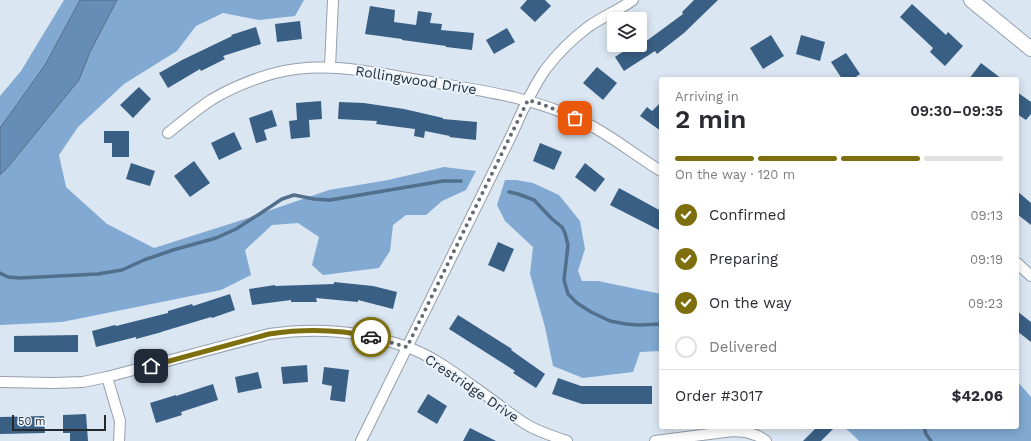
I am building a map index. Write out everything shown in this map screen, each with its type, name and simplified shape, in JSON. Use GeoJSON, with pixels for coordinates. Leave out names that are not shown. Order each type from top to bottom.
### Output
{"type":"FeatureCollection","features":[{"type":"Feature","properties":{"kind":"main road"},"geometry":{"type":"LineString","coordinates":[[971,0],[1031,49]]}},
{"type":"Feature","properties":{"kind":"street"},"geometry":{"type":"LineString","coordinates":[[330,67],[333,0]]}},
{"type":"Feature","properties":{"kind":"street"},"geometry":{"type":"LineString","coordinates":[[361,441],[528,100],[545,71],[567,45],[594,23],[633,0]]}},
{"type":"Feature","properties":{"kind":"street","name":"Rollingwood Drive"},"geometry":{"type":"LineString","coordinates":[[168,133],[211,100],[235,87],[287,70],[330,67],[457,86],[528,100],[561,111],[583,121],[659,170]]}},
{"type":"Feature","properties":{"kind":"street"},"geometry":{"type":"LineString","coordinates":[[1019,265],[1031,276]]}},
{"type":"Feature","properties":{"kind":"street","name":"Crestridge Drive"},"geometry":{"type":"LineString","coordinates":[[0,382],[84,382],[269,334],[289,331],[324,330],[346,332],[407,347],[443,365],[523,422],[540,431],[567,441]]}},
{"type":"Feature","properties":{"kind":"street"},"geometry":{"type":"LineString","coordinates":[[107,377],[120,421],[119,441]]}},
{"type":"Feature","properties":{"kind":"street"},"geometry":{"type":"LineString","coordinates":[[655,441],[733,431],[746,432],[758,436],[766,441]]}},
{"type":"Feature","properties":{"kind":"shaded area"},"geometry":{"type":"Polygon","coordinates":[[[64,0],[80,0],[45,65],[0,128],[0,96],[21,71],[64,0]]]}},
{"type":"Feature","properties":{"kind":"shaded area"},"geometry":{"type":"Polygon","coordinates":[[[80,0],[117,0],[90,52],[79,80],[0,175],[0,128],[45,65],[80,0]]]}},
{"type":"Feature","properties":{"kind":"shaded area"},"geometry":{"type":"Polygon","coordinates":[[[117,0],[304,0],[295,16],[259,20],[223,13],[196,26],[177,51],[124,84],[78,127],[59,155],[66,187],[107,224],[154,248],[329,190],[388,180],[444,167],[476,171],[466,190],[442,201],[426,215],[406,215],[393,225],[390,251],[379,268],[323,275],[312,265],[319,237],[298,223],[272,225],[245,250],[251,275],[221,290],[62,322],[0,325],[0,175],[79,80],[90,52],[117,0]]]}},
{"type":"Feature","properties":{"kind":"shaded area"},"geometry":{"type":"Polygon","coordinates":[[[505,180],[533,183],[559,195],[580,221],[585,249],[578,271],[582,281],[598,281],[659,294],[659,351],[640,352],[633,372],[583,378],[553,366],[545,327],[530,274],[533,247],[505,221],[497,205],[505,180]]]}},
{"type":"Feature","properties":{"kind":"shaded area"},"geometry":{"type":"Polygon","coordinates":[[[1019,383],[1031,397],[1031,441],[859,441],[846,429],[1019,429],[1019,383]]]}},
{"type":"Feature","properties":{"kind":"building"},"geometry":{"type":"Polygon","coordinates":[[[527,0],[545,0],[551,6],[535,22],[520,8],[527,0]]]}},
{"type":"Feature","properties":{"kind":"building"},"geometry":{"type":"Polygon","coordinates":[[[694,0],[718,0],[684,33],[657,54],[655,51],[624,71],[615,57],[622,52],[647,52],[647,41],[683,14],[682,12],[694,0]]]}},
{"type":"Feature","properties":{"kind":"building"},"geometry":{"type":"Polygon","coordinates":[[[912,4],[946,35],[948,32],[963,46],[945,66],[930,52],[933,48],[900,17],[912,4]]]}},
{"type":"Feature","properties":{"kind":"building"},"geometry":{"type":"Polygon","coordinates":[[[370,6],[395,10],[394,22],[416,25],[418,11],[432,13],[430,23],[442,24],[441,30],[474,33],[472,50],[365,34],[370,6]]]}},
{"type":"Feature","properties":{"kind":"building"},"geometry":{"type":"Polygon","coordinates":[[[300,21],[302,39],[277,42],[275,24],[300,21]]]}},
{"type":"Feature","properties":{"kind":"building"},"geometry":{"type":"Polygon","coordinates":[[[256,27],[261,44],[223,56],[225,59],[201,71],[200,69],[168,88],[159,73],[232,36],[231,35],[256,27]]]}},
{"type":"Feature","properties":{"kind":"building"},"geometry":{"type":"Polygon","coordinates":[[[507,28],[515,42],[494,54],[486,40],[507,28]]]}},
{"type":"Feature","properties":{"kind":"building"},"geometry":{"type":"Polygon","coordinates":[[[771,35],[784,56],[763,69],[750,48],[771,35]]]}},
{"type":"Feature","properties":{"kind":"building"},"geometry":{"type":"Polygon","coordinates":[[[801,35],[825,42],[820,61],[796,54],[801,35]]]}},
{"type":"Feature","properties":{"kind":"building"},"geometry":{"type":"Polygon","coordinates":[[[846,53],[860,74],[856,77],[841,77],[831,62],[846,53]]]}},
{"type":"Feature","properties":{"kind":"building"},"geometry":{"type":"Polygon","coordinates":[[[981,63],[999,77],[970,77],[981,63]]]}},
{"type":"Feature","properties":{"kind":"building"},"geometry":{"type":"Polygon","coordinates":[[[597,67],[617,83],[603,100],[583,83],[597,67]]]}},
{"type":"Feature","properties":{"kind":"building"},"geometry":{"type":"Polygon","coordinates":[[[139,87],[151,99],[133,118],[120,105],[139,87]]]}},
{"type":"Feature","properties":{"kind":"building"},"geometry":{"type":"Polygon","coordinates":[[[1019,93],[1031,102],[1031,114],[1026,120],[1019,115],[1019,93]]]}},
{"type":"Feature","properties":{"kind":"building"},"geometry":{"type":"Polygon","coordinates":[[[321,101],[322,119],[309,120],[310,137],[291,139],[289,121],[297,120],[296,103],[321,101]]]}},
{"type":"Feature","properties":{"kind":"building"},"geometry":{"type":"Polygon","coordinates":[[[339,102],[364,103],[404,109],[443,119],[477,122],[476,140],[449,137],[450,136],[425,131],[424,138],[414,136],[415,129],[376,124],[377,121],[338,119],[339,102]]]}},
{"type":"Feature","properties":{"kind":"building"},"geometry":{"type":"Polygon","coordinates":[[[659,104],[659,130],[640,116],[647,107],[652,111],[659,104]]]}},
{"type":"Feature","properties":{"kind":"building"},"geometry":{"type":"Polygon","coordinates":[[[272,110],[277,126],[264,130],[267,140],[256,143],[249,118],[272,110]]]}},
{"type":"Feature","properties":{"kind":"building"},"geometry":{"type":"Polygon","coordinates":[[[104,131],[129,131],[129,157],[112,157],[112,143],[104,143],[104,131]]]}},
{"type":"Feature","properties":{"kind":"building"},"geometry":{"type":"Polygon","coordinates":[[[234,132],[242,149],[219,160],[211,143],[234,132]]]}},
{"type":"Feature","properties":{"kind":"building"},"geometry":{"type":"Polygon","coordinates":[[[540,143],[562,152],[554,170],[533,161],[540,143]]]}},
{"type":"Feature","properties":{"kind":"building"},"geometry":{"type":"Polygon","coordinates":[[[194,161],[210,183],[190,197],[174,176],[194,161]]]}},
{"type":"Feature","properties":{"kind":"building"},"geometry":{"type":"Polygon","coordinates":[[[131,163],[155,171],[150,186],[126,179],[131,163]]]}},
{"type":"Feature","properties":{"kind":"building"},"geometry":{"type":"Polygon","coordinates":[[[585,163],[605,179],[595,192],[575,177],[585,163]]]}},
{"type":"Feature","properties":{"kind":"building"},"geometry":{"type":"Polygon","coordinates":[[[619,188],[659,210],[659,230],[610,205],[619,188]]]}},
{"type":"Feature","properties":{"kind":"building"},"geometry":{"type":"Polygon","coordinates":[[[1019,193],[1031,203],[1031,225],[1019,216],[1019,193]]]}},
{"type":"Feature","properties":{"kind":"building"},"geometry":{"type":"Polygon","coordinates":[[[498,242],[514,249],[504,272],[488,265],[498,242]]]}},
{"type":"Feature","properties":{"kind":"building"},"geometry":{"type":"Polygon","coordinates":[[[334,282],[373,286],[397,292],[393,309],[358,300],[358,302],[316,298],[317,302],[291,302],[291,300],[252,305],[249,289],[275,285],[334,284],[334,282]]]}},
{"type":"Feature","properties":{"kind":"building"},"geometry":{"type":"Polygon","coordinates":[[[230,294],[235,310],[212,318],[211,317],[136,339],[136,337],[96,347],[92,331],[168,313],[168,311],[192,304],[193,306],[230,294]]]}},
{"type":"Feature","properties":{"kind":"building"},"geometry":{"type":"Polygon","coordinates":[[[1019,313],[1031,322],[1031,342],[1019,333],[1019,313]]]}},
{"type":"Feature","properties":{"kind":"building"},"geometry":{"type":"Polygon","coordinates":[[[458,315],[512,349],[511,350],[545,374],[536,388],[513,373],[515,371],[449,329],[458,315]]]}},
{"type":"Feature","properties":{"kind":"building"},"geometry":{"type":"Polygon","coordinates":[[[78,335],[78,352],[14,352],[14,336],[78,335]]]}},
{"type":"Feature","properties":{"kind":"building"},"geometry":{"type":"Polygon","coordinates":[[[307,365],[308,382],[283,384],[281,367],[307,365]]]}},
{"type":"Feature","properties":{"kind":"building"},"geometry":{"type":"Polygon","coordinates":[[[324,367],[349,370],[345,402],[330,400],[332,386],[322,384],[324,367]]]}},
{"type":"Feature","properties":{"kind":"building"},"geometry":{"type":"Polygon","coordinates":[[[258,372],[262,388],[238,393],[235,377],[258,372]]]}},
{"type":"Feature","properties":{"kind":"building"},"geometry":{"type":"Polygon","coordinates":[[[558,378],[581,386],[652,386],[652,404],[582,404],[552,394],[558,378]]]}},
{"type":"Feature","properties":{"kind":"building"},"geometry":{"type":"Polygon","coordinates":[[[213,384],[218,400],[181,412],[182,415],[156,423],[150,403],[213,384]]]}},
{"type":"Feature","properties":{"kind":"building"},"geometry":{"type":"Polygon","coordinates":[[[428,394],[447,406],[437,424],[417,412],[428,394]]]}},
{"type":"Feature","properties":{"kind":"building"},"geometry":{"type":"Polygon","coordinates":[[[86,414],[88,441],[70,441],[70,433],[63,433],[63,415],[86,414]]]}},
{"type":"Feature","properties":{"kind":"building"},"geometry":{"type":"Polygon","coordinates":[[[44,416],[45,433],[0,434],[0,417],[44,416]]]}},
{"type":"Feature","properties":{"kind":"building"},"geometry":{"type":"Polygon","coordinates":[[[470,428],[496,441],[463,441],[470,428]]]}},
{"type":"Feature","properties":{"kind":"building"},"geometry":{"type":"Polygon","coordinates":[[[815,429],[833,429],[821,441],[803,441],[815,429]]]}},
{"type":"Feature","properties":{"kind":"waterway"},"geometry":{"type":"LineString","coordinates":[[0,273],[8,277],[20,278],[98,274],[122,270],[144,260],[173,250],[216,238],[236,229],[282,199],[294,195],[314,199],[330,200],[443,181],[461,181]]}},
{"type":"Feature","properties":{"kind":"waterway"},"geometry":{"type":"LineString","coordinates":[[509,192],[534,200],[562,227],[568,245],[564,280],[568,294],[577,303],[610,321],[639,325],[659,324]]}},
{"type":"Feature","properties":{"kind":"waterway"},"geometry":{"type":"LineString","coordinates":[[925,429],[931,441]]}},
{"type":"Feature","properties":{"kind":"way so far"},"geometry":{"type":"LineString","coordinates":[[371,337],[407,347],[528,100],[542,104],[575,118]]}},
{"type":"Feature","properties":{"kind":"route"},"geometry":{"type":"LineString","coordinates":[[151,366],[269,334],[289,331],[324,330],[371,337]]}}]}
